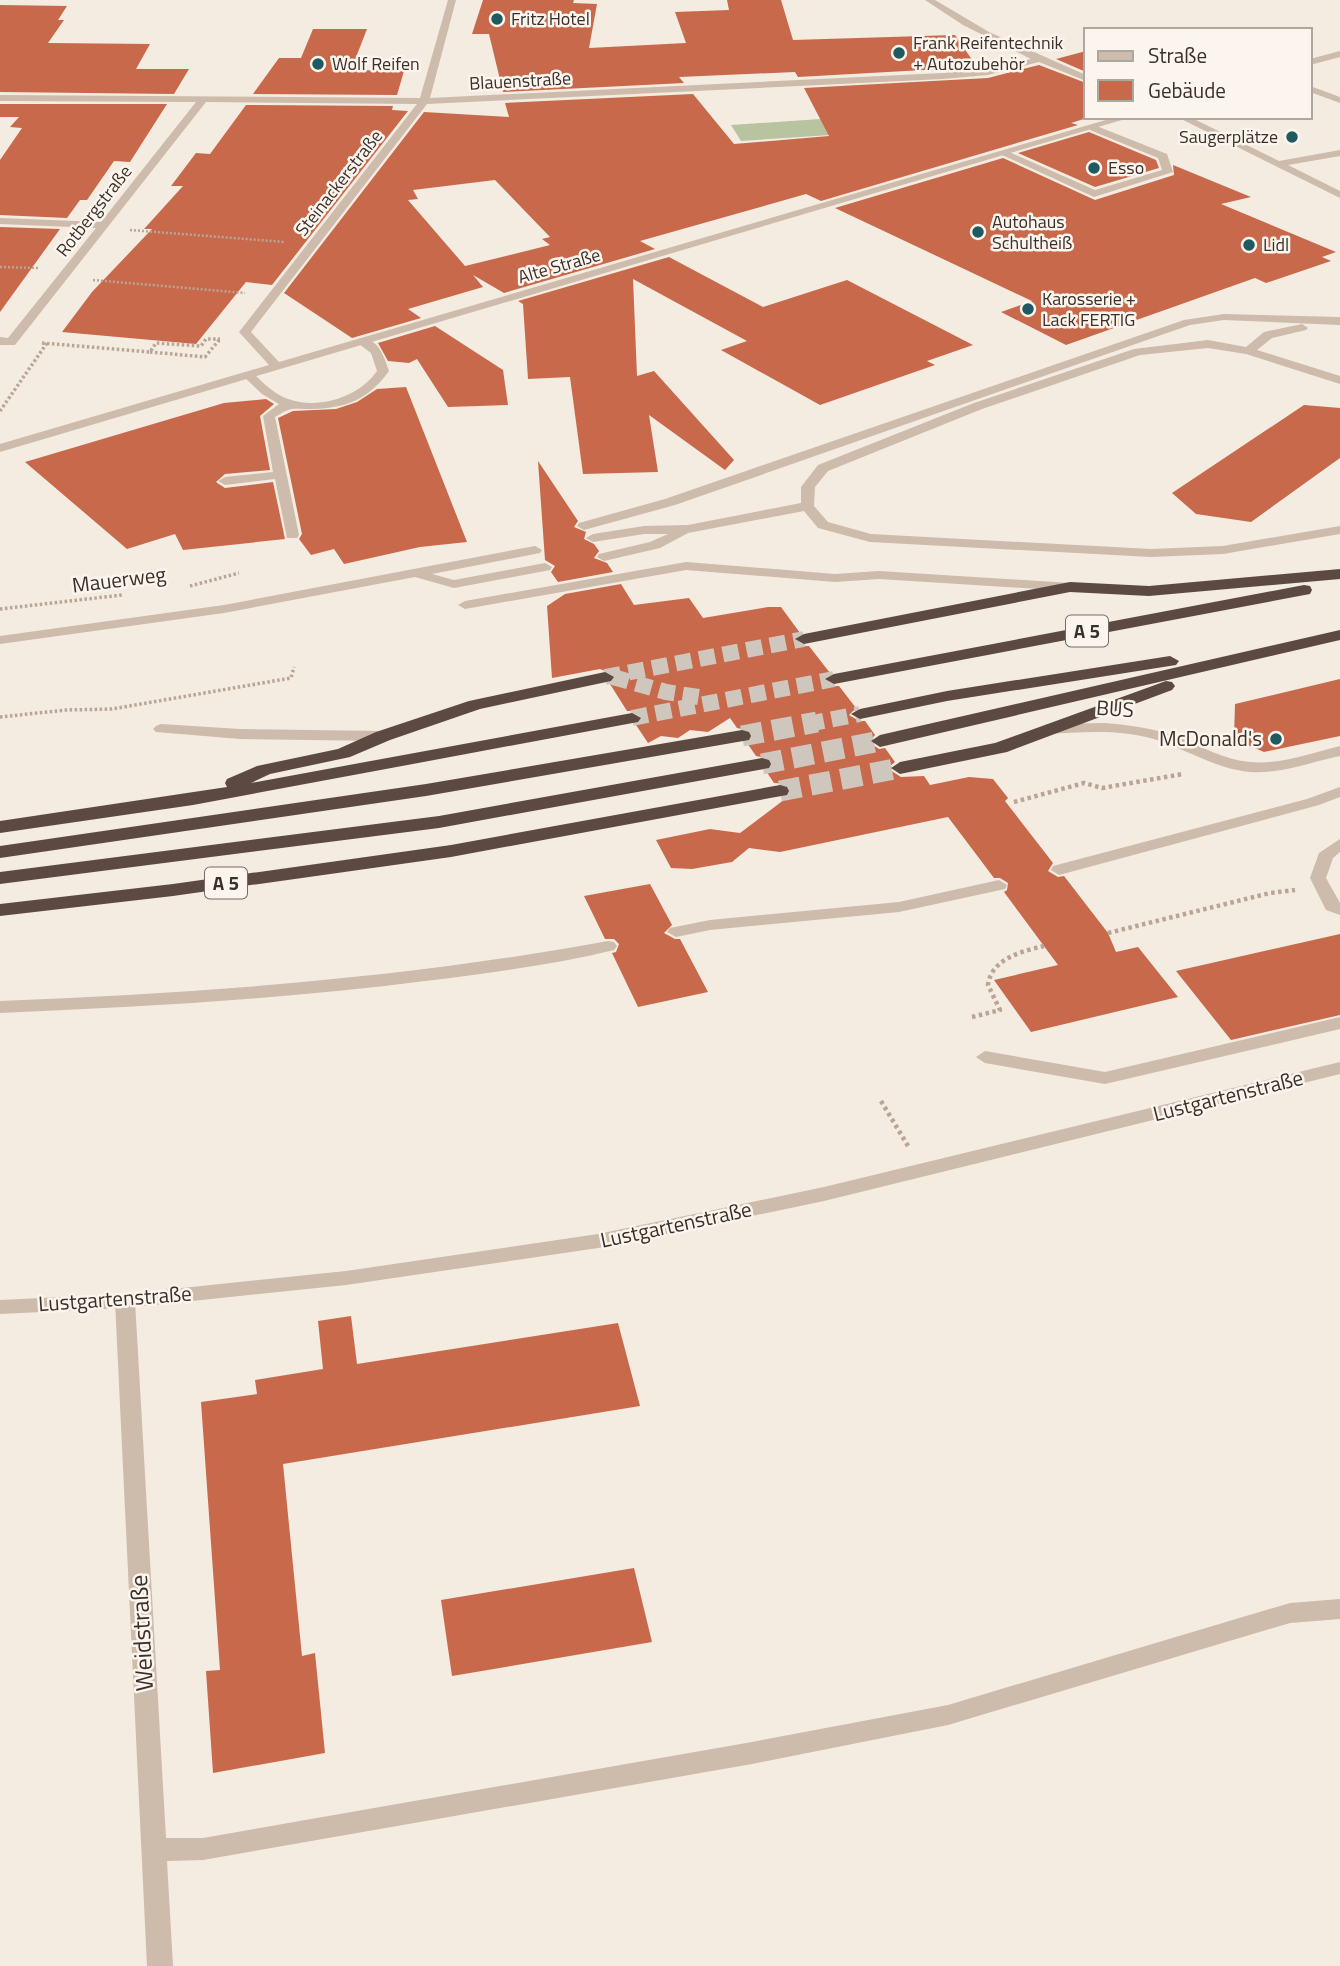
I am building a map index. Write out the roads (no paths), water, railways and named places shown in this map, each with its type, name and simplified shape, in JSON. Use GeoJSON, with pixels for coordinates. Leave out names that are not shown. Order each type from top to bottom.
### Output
{"type":"FeatureCollection","features":[{"type":"Feature","properties":{"kind":"highway"},"geometry":{"type":"LineString","coordinates":[[804,639],[1070,587],[1149,591],[1340,574]]}},
{"type":"Feature","properties":{"kind":"highway","name":"A 5"},"geometry":{"type":"LineString","coordinates":[[834,679],[1340,584]]}},
{"type":"Feature","properties":{"kind":"highway","name":"A 5"},"geometry":{"type":"LineString","coordinates":[[880,741],[1340,635]]}},
{"type":"Feature","properties":{"kind":"highway","name":"A 5"},"geometry":{"type":"LineString","coordinates":[[859,714],[947,696],[1142,665],[1270,649]]}},
{"type":"Feature","properties":{"kind":"highway","name":"A 5"},"geometry":{"type":"LineString","coordinates":[[900,768],[1000,748],[1270,649]]}},
{"type":"Feature","properties":{"kind":"highway"},"geometry":{"type":"LineString","coordinates":[[193,800],[264,770],[343,753],[383,736],[475,705],[605,677]]}},
{"type":"Feature","properties":{"kind":"highway"},"geometry":{"type":"LineString","coordinates":[[0,827],[193,800],[632,718]]}},
{"type":"Feature","properties":{"kind":"highway"},"geometry":{"type":"LineString","coordinates":[[0,852],[426,790],[742,736]]}},
{"type":"Feature","properties":{"kind":"highway","name":"A 5"},"geometry":{"type":"LineString","coordinates":[[0,878],[439,821],[762,764]]}},
{"type":"Feature","properties":{"kind":"highway","name":"A 5"},"geometry":{"type":"LineString","coordinates":[[0,910],[173,891],[451,851],[780,791]]}},
{"type":"Feature","properties":{"kind":"street","name":"Steinackerstraße"},"geometry":{"type":"LineString","coordinates":[[277,367],[245,332],[424,102],[452,0]]}},
{"type":"Feature","properties":{"kind":"street"},"geometry":{"type":"LineString","coordinates":[[929,0],[948,13],[1040,60],[1084,77]]}},
{"type":"Feature","properties":{"kind":"street"},"geometry":{"type":"LineString","coordinates":[[1312,61],[1340,54]]}},
{"type":"Feature","properties":{"kind":"street","name":"Blauenstraße"},"geometry":{"type":"LineString","coordinates":[[0,99],[424,102],[943,76],[988,72],[1040,60]]}},
{"type":"Feature","properties":{"kind":"street"},"geometry":{"type":"LineString","coordinates":[[1312,90],[1335,98]]}},
{"type":"Feature","properties":{"kind":"street","name":"Rotbergstraße"},"geometry":{"type":"LineString","coordinates":[[6,341],[105,225],[203,100]]}},
{"type":"Feature","properties":{"kind":"street","name":"Alte Straße"},"geometry":{"type":"LineString","coordinates":[[0,448],[1121,119]]}},
{"type":"Feature","properties":{"kind":"street"},"geometry":{"type":"LineString","coordinates":[[1186,119],[1340,195]]}},
{"type":"Feature","properties":{"kind":"street"},"geometry":{"type":"LineString","coordinates":[[1005,154],[1094,194],[1168,172],[1163,156],[1094,128]]}},
{"type":"Feature","properties":{"kind":"street"},"geometry":{"type":"LineString","coordinates":[[1113,146],[1125,142]]}},
{"type":"Feature","properties":{"kind":"street"},"geometry":{"type":"LineString","coordinates":[[1278,164],[1340,153]]}},
{"type":"Feature","properties":{"kind":"street"},"geometry":{"type":"LineString","coordinates":[[1036,168],[1052,163]]}},
{"type":"Feature","properties":{"kind":"street"},"geometry":{"type":"LineString","coordinates":[[0,221],[105,225]]}},
{"type":"Feature","properties":{"kind":"street"},"geometry":{"type":"LineString","coordinates":[[584,526],[670,502],[1188,322],[1224,317],[1325,323],[1340,327]]}},
{"type":"Feature","properties":{"kind":"street"},"geometry":{"type":"LineString","coordinates":[[1248,351],[1268,335],[1340,321]]}},
{"type":"Feature","properties":{"kind":"street"},"geometry":{"type":"LineString","coordinates":[[248,375],[260,388],[288,403],[312,405],[357,396],[370,388],[383,371],[376,351],[363,341]]}},
{"type":"Feature","properties":{"kind":"street"},"geometry":{"type":"LineString","coordinates":[[1340,380],[1248,351],[1208,344],[1138,352],[978,406],[823,468],[808,487],[807,506],[823,525],[870,538],[1151,553],[1223,550],[1340,530]]}},
{"type":"Feature","properties":{"kind":"street"},"geometry":{"type":"LineString","coordinates":[[288,403],[269,416],[292,535]]}},
{"type":"Feature","properties":{"kind":"street"},"geometry":{"type":"LineString","coordinates":[[225,481],[280,475]]}},
{"type":"Feature","properties":{"kind":"street"},"geometry":{"type":"LineString","coordinates":[[593,538],[644,530],[688,529],[807,506]]}},
{"type":"Feature","properties":{"kind":"street"},"geometry":{"type":"LineString","coordinates":[[604,557],[654,545],[688,529]]}},
{"type":"Feature","properties":{"kind":"street"},"geometry":{"type":"LineString","coordinates":[[0,640],[224,609],[418,574],[533,546]]}},
{"type":"Feature","properties":{"kind":"street"},"geometry":{"type":"LineString","coordinates":[[465,606],[686,566],[835,578],[879,575],[1070,587]]}},
{"type":"Feature","properties":{"kind":"street"},"geometry":{"type":"LineString","coordinates":[[418,574],[454,584],[545,567]]}},
{"type":"Feature","properties":{"kind":"street","name":"BUS"},"geometry":{"type":"LineString","coordinates":[[1047,729],[1091,728],[1152,734],[1228,762],[1255,767],[1340,751]]}},
{"type":"Feature","properties":{"kind":"street"},"geometry":{"type":"LineString","coordinates":[[160,729],[240,734],[383,736]]}},
{"type":"Feature","properties":{"kind":"street"},"geometry":{"type":"LineString","coordinates":[[1059,870],[1312,802],[1340,792]]}},
{"type":"Feature","properties":{"kind":"street"},"geometry":{"type":"LineString","coordinates":[[1312,802],[1340,798]]}},
{"type":"Feature","properties":{"kind":"street"},"geometry":{"type":"LineString","coordinates":[[1340,844],[1325,856],[1318,878],[1332,906],[1340,910]]}},
{"type":"Feature","properties":{"kind":"street"},"geometry":{"type":"LineString","coordinates":[[676,932],[710,925],[900,907],[999,885]]}},
{"type":"Feature","properties":{"kind":"street"},"geometry":{"type":"LineString","coordinates":[[0,1007],[195,999],[356,984],[538,961],[608,946]]}},
{"type":"Feature","properties":{"kind":"street"},"geometry":{"type":"LineString","coordinates":[[985,1057],[1105,1079],[1340,1023]]}},
{"type":"Feature","properties":{"kind":"street","name":"Lustgartenstraße"},"geometry":{"type":"LineString","coordinates":[[0,1307],[125,1301],[346,1278],[598,1241],[824,1194],[1340,1068]]}},
{"type":"Feature","properties":{"kind":"street","name":"Weidstraße"},"geometry":{"type":"LineString","coordinates":[[125,1301],[160,1966]]}},
{"type":"Feature","properties":{"kind":"street"},"geometry":{"type":"LineString","coordinates":[[152,1850],[203,1849],[752,1753],[948,1715],[1290,1613],[1340,1609]]}},
{"type":"Feature","properties":{"kind":"tunnel"},"geometry":{"type":"LineString","coordinates":[[605,677],[804,639]]}},
{"type":"Feature","properties":{"kind":"tunnel"},"geometry":{"type":"LineString","coordinates":[[613,677],[666,692],[705,698]]}},
{"type":"Feature","properties":{"kind":"tunnel"},"geometry":{"type":"LineString","coordinates":[[632,718],[834,679]]}},
{"type":"Feature","properties":{"kind":"tunnel"},"geometry":{"type":"LineString","coordinates":[[808,724],[860,714]]}},
{"type":"Feature","properties":{"kind":"tunnel"},"geometry":{"type":"LineString","coordinates":[[742,736],[817,722]]}},
{"type":"Feature","properties":{"kind":"tunnel"},"geometry":{"type":"LineString","coordinates":[[762,764],[880,741]]}},
{"type":"Feature","properties":{"kind":"tunnel"},"geometry":{"type":"LineString","coordinates":[[780,791],[900,768]]}},
{"type":"Feature","properties":{"kind":"place","name":"Fritz Hotel"},"geometry":{"type":"Point","coordinates":[497,19]}},
{"type":"Feature","properties":{"kind":"place","name":"Frank Reifentechnik + Autozubehör"},"geometry":{"type":"Point","coordinates":[899,53]}},
{"type":"Feature","properties":{"kind":"place","name":"Wolf Reifen"},"geometry":{"type":"Point","coordinates":[318,64]}},
{"type":"Feature","properties":{"kind":"place","name":"Saugerplätze"},"geometry":{"type":"Point","coordinates":[1292,137]}},
{"type":"Feature","properties":{"kind":"place","name":"Esso"},"geometry":{"type":"Point","coordinates":[1094,168]}},
{"type":"Feature","properties":{"kind":"place","name":"Autohaus Schultheiß"},"geometry":{"type":"Point","coordinates":[978,232]}},
{"type":"Feature","properties":{"kind":"place","name":"Lidl"},"geometry":{"type":"Point","coordinates":[1249,245]}},
{"type":"Feature","properties":{"kind":"place","name":"Karosserie + Lack FERTIG"},"geometry":{"type":"Point","coordinates":[1028,309]}},
{"type":"Feature","properties":{"kind":"place","name":"McDonald's"},"geometry":{"type":"Point","coordinates":[1276,739]}}]}
